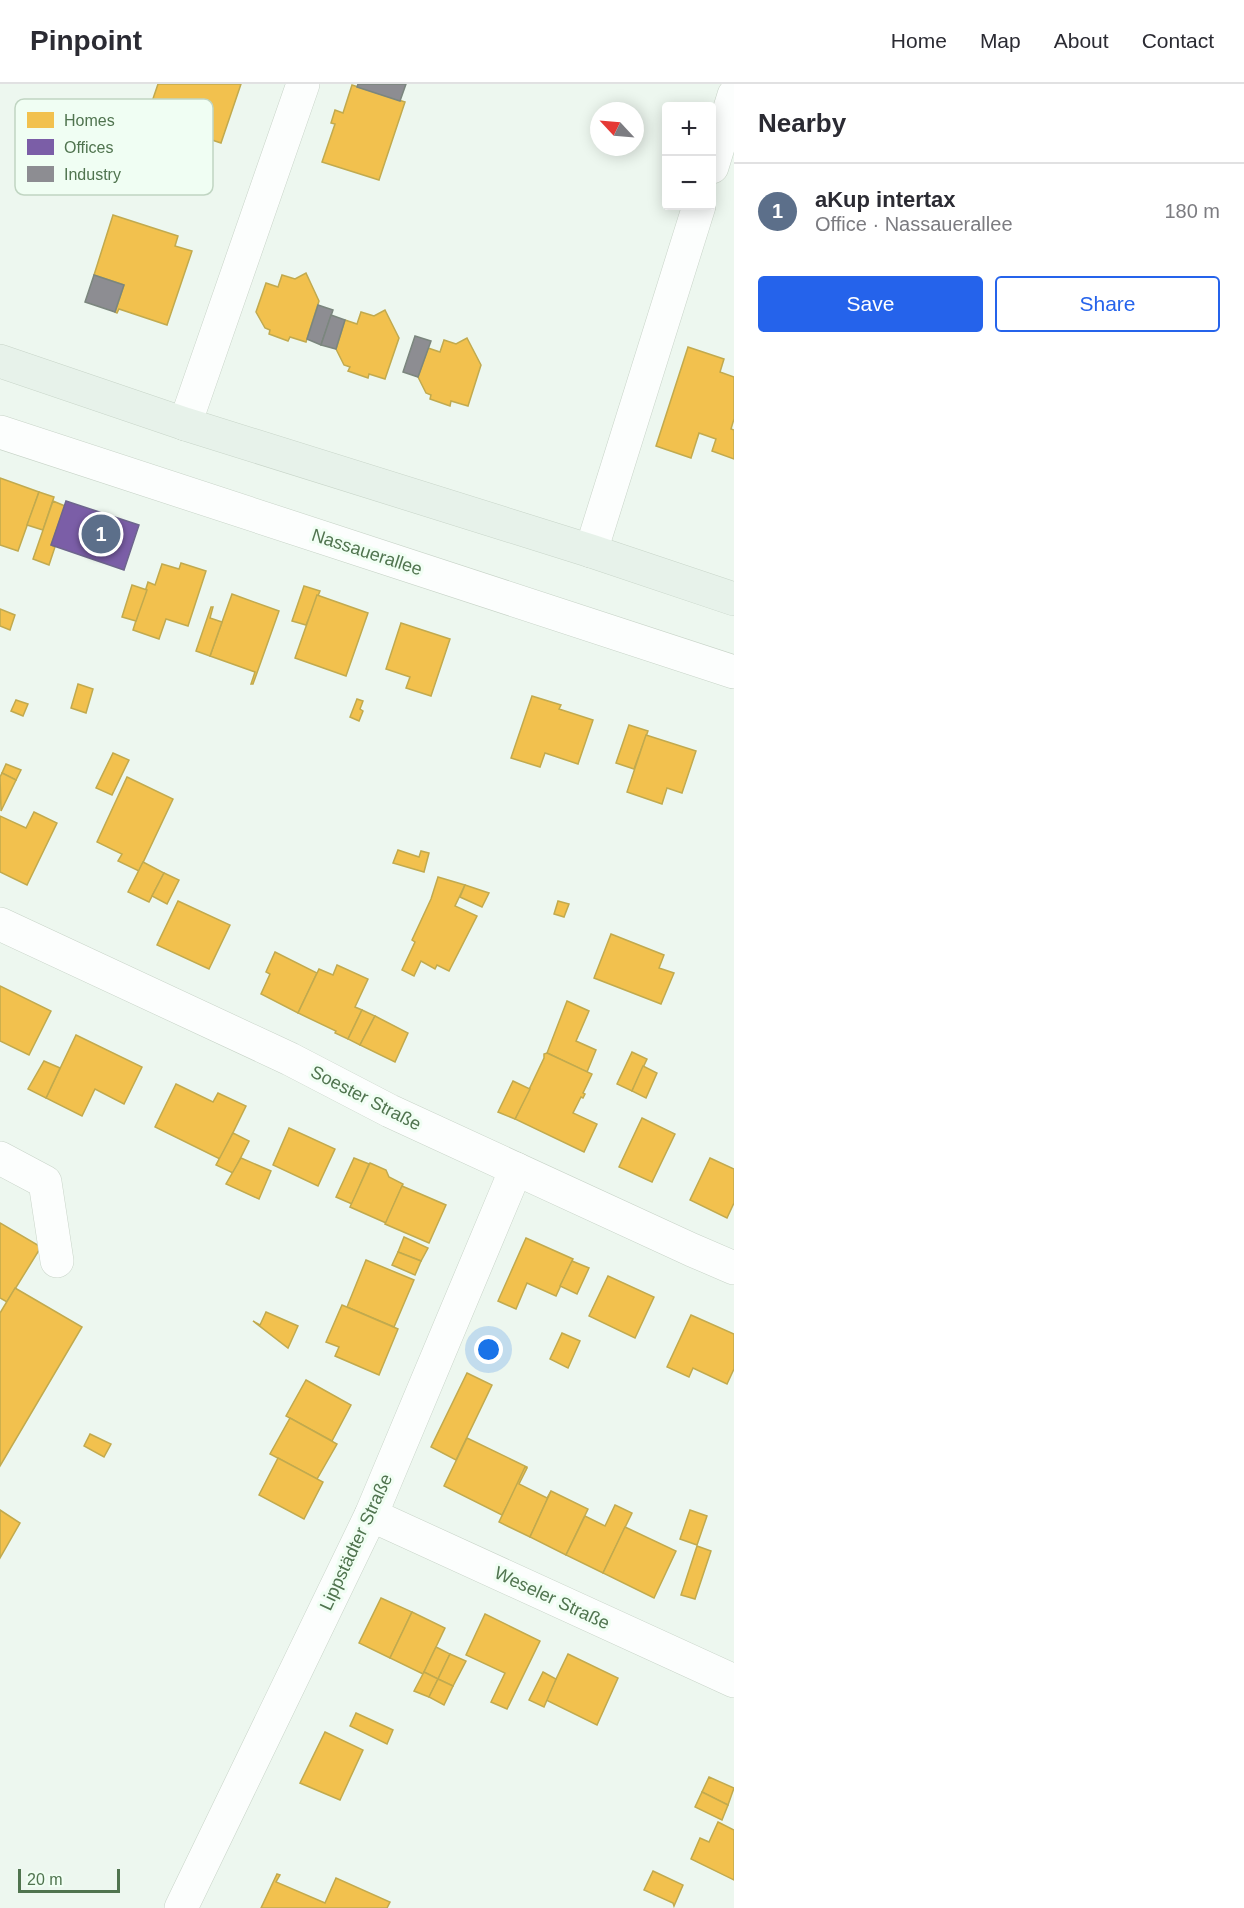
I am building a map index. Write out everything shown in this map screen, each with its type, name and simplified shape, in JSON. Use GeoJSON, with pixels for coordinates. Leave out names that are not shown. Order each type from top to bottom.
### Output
{"type":"FeatureCollection","features":[{"type":"Feature","properties":{"kind":"main road"},"geometry":{"type":"LineString","coordinates":[[0,361],[185,424],[591,551],[734,599]]}},
{"type":"Feature","properties":{"kind":"street"},"geometry":{"type":"LineString","coordinates":[[185,424],[303,84]]}},
{"type":"Feature","properties":{"kind":"street"},"geometry":{"type":"LineString","coordinates":[[714,156],[734,95]]}},
{"type":"Feature","properties":{"kind":"street"},"geometry":{"type":"LineString","coordinates":[[591,551],[698,210]]}},
{"type":"Feature","properties":{"kind":"street","name":"Nassauerallee"},"geometry":{"type":"LineString","coordinates":[[0,432],[734,672]]}},
{"type":"Feature","properties":{"kind":"street","name":"Soester Straße"},"geometry":{"type":"LineString","coordinates":[[0,924],[290,1059],[390,1112],[734,1268]]}},
{"type":"Feature","properties":{"kind":"street"},"geometry":{"type":"LineString","coordinates":[[0,1158],[45,1182],[57,1262]]}},
{"type":"Feature","properties":{"kind":"street","name":"Lippstädter Straße"},"geometry":{"type":"LineString","coordinates":[[181,1908],[370,1515],[516,1169]]}},
{"type":"Feature","properties":{"kind":"street","name":"Weseler Straße"},"geometry":{"type":"LineString","coordinates":[[370,1515],[734,1681]]}},
{"type":"Feature","properties":{"kind":"building: Homes"},"geometry":{"type":"Polygon","coordinates":[[[158,84],[241,84],[221,143],[213,140],[213,99],[153,99],[158,84]]]}},
{"type":"Feature","properties":{"kind":"building: Homes"},"geometry":{"type":"Polygon","coordinates":[[[352,85],[405,102],[379,180],[322,162],[335,124],[331,123],[335,110],[343,113],[352,85]]]}},
{"type":"Feature","properties":{"kind":"building: Homes"},"geometry":{"type":"Polygon","coordinates":[[[113,215],[178,236],[175,246],[192,251],[167,325],[119,309],[117,313],[115,312],[124,285],[94,275],[113,215]]]}},
{"type":"Feature","properties":{"kind":"building: Homes"},"geometry":{"type":"Polygon","coordinates":[[[306,273],[319,301],[306,342],[290,337],[288,341],[269,334],[270,330],[265,328],[256,312],[266,283],[278,287],[282,275],[295,279],[306,273]]]}},
{"type":"Feature","properties":{"kind":"building: Homes"},"geometry":{"type":"Polygon","coordinates":[[[385,310],[399,338],[385,379],[369,374],[368,378],[348,371],[350,367],[344,365],[336,349],[345,320],[357,324],[361,312],[374,316],[385,310]]]}},
{"type":"Feature","properties":{"kind":"building: Homes"},"geometry":{"type":"Polygon","coordinates":[[[467,338],[481,365],[468,406],[451,401],[450,406],[430,399],[431,395],[426,393],[418,377],[428,348],[440,352],[444,340],[456,344],[467,338]]]}},
{"type":"Feature","properties":{"kind":"building: Homes"},"geometry":{"type":"Polygon","coordinates":[[[688,347],[724,359],[720,372],[734,377],[734,419],[731,429],[734,430],[734,459],[712,451],[716,439],[699,433],[691,458],[656,446],[688,347]]]}},
{"type":"Feature","properties":{"kind":"building: Homes"},"geometry":{"type":"Polygon","coordinates":[[[0,478],[39,492],[18,551],[0,545],[0,478]]]}},
{"type":"Feature","properties":{"kind":"building: Homes"},"geometry":{"type":"Polygon","coordinates":[[[39,492],[54,497],[43,530],[27,525],[39,492]]]}},
{"type":"Feature","properties":{"kind":"building: Homes"},"geometry":{"type":"Polygon","coordinates":[[[53,501],[65,506],[51,545],[55,547],[49,565],[33,559],[53,501]]]}},
{"type":"Feature","properties":{"kind":"building: Homes"},"geometry":{"type":"Polygon","coordinates":[[[181,563],[206,571],[188,626],[166,619],[159,639],[133,630],[148,582],[155,585],[162,564],[179,569],[181,563]]]}},
{"type":"Feature","properties":{"kind":"building: Homes"},"geometry":{"type":"Polygon","coordinates":[[[132,585],[147,590],[136,621],[122,617],[132,585]]]}},
{"type":"Feature","properties":{"kind":"building: Homes"},"geometry":{"type":"Polygon","coordinates":[[[304,586],[320,591],[306,625],[292,621],[304,586]]]}},
{"type":"Feature","properties":{"kind":"building: Homes"},"geometry":{"type":"Polygon","coordinates":[[[232,594],[279,611],[253,684],[251,684],[255,672],[210,656],[232,594]]]}},
{"type":"Feature","properties":{"kind":"building: Homes"},"geometry":{"type":"Polygon","coordinates":[[[317,595],[368,613],[346,676],[295,658],[317,595]]]}},
{"type":"Feature","properties":{"kind":"building: Homes"},"geometry":{"type":"Polygon","coordinates":[[[211,607],[213,607],[210,618],[222,622],[210,656],[196,651],[211,607]]]}},
{"type":"Feature","properties":{"kind":"building: Homes"},"geometry":{"type":"Polygon","coordinates":[[[0,609],[15,615],[10,630],[0,626],[0,609]]]}},
{"type":"Feature","properties":{"kind":"building: Homes"},"geometry":{"type":"Polygon","coordinates":[[[401,623],[450,639],[431,696],[406,688],[410,677],[386,669],[401,623]]]}},
{"type":"Feature","properties":{"kind":"building: Homes"},"geometry":{"type":"Polygon","coordinates":[[[78,684],[93,689],[86,713],[71,708],[78,684]]]}},
{"type":"Feature","properties":{"kind":"building: Homes"},"geometry":{"type":"Polygon","coordinates":[[[532,696],[561,705],[559,709],[593,720],[578,764],[545,753],[540,767],[511,758],[532,696]]]}},
{"type":"Feature","properties":{"kind":"building: Homes"},"geometry":{"type":"Polygon","coordinates":[[[357,699],[363,701],[360,709],[363,711],[359,721],[350,717],[357,699]]]}},
{"type":"Feature","properties":{"kind":"building: Homes"},"geometry":{"type":"Polygon","coordinates":[[[16,700],[28,704],[23,716],[11,711],[16,700]]]}},
{"type":"Feature","properties":{"kind":"building: Homes"},"geometry":{"type":"Polygon","coordinates":[[[629,725],[648,731],[634,769],[616,763],[629,725]]]}},
{"type":"Feature","properties":{"kind":"building: Homes"},"geometry":{"type":"Polygon","coordinates":[[[646,735],[696,751],[682,793],[667,788],[662,804],[627,792],[646,735]]]}},
{"type":"Feature","properties":{"kind":"building: Homes"},"geometry":{"type":"Polygon","coordinates":[[[113,753],[129,760],[112,795],[96,788],[113,753]]]}},
{"type":"Feature","properties":{"kind":"building: Homes"},"geometry":{"type":"Polygon","coordinates":[[[6,764],[21,770],[16,780],[2,773],[6,764]]]}},
{"type":"Feature","properties":{"kind":"building: Homes"},"geometry":{"type":"Polygon","coordinates":[[[2,773],[16,780],[1,811],[0,777],[2,773]]]}},
{"type":"Feature","properties":{"kind":"building: Homes"},"geometry":{"type":"Polygon","coordinates":[[[127,777],[173,799],[139,871],[118,861],[122,854],[97,842],[127,777]]]}},
{"type":"Feature","properties":{"kind":"building: Homes"},"geometry":{"type":"Polygon","coordinates":[[[34,812],[57,823],[27,885],[0,872],[0,816],[26,828],[34,812]]]}},
{"type":"Feature","properties":{"kind":"building: Homes"},"geometry":{"type":"Polygon","coordinates":[[[398,850],[419,857],[421,851],[429,853],[424,872],[393,863],[398,850]]]}},
{"type":"Feature","properties":{"kind":"building: Homes"},"geometry":{"type":"Polygon","coordinates":[[[143,862],[164,873],[149,902],[128,892],[143,862]]]}},
{"type":"Feature","properties":{"kind":"building: Homes"},"geometry":{"type":"Polygon","coordinates":[[[164,873],[179,880],[167,904],[152,896],[164,873]]]}},
{"type":"Feature","properties":{"kind":"building: Homes"},"geometry":{"type":"Polygon","coordinates":[[[438,877],[465,885],[455,906],[477,916],[449,971],[437,965],[435,969],[421,961],[414,976],[402,970],[415,942],[412,940],[431,899],[438,877]]]}},
{"type":"Feature","properties":{"kind":"building: Homes"},"geometry":{"type":"Polygon","coordinates":[[[465,885],[489,893],[482,907],[460,897],[465,885]]]}},
{"type":"Feature","properties":{"kind":"building: Homes"},"geometry":{"type":"Polygon","coordinates":[[[178,901],[230,925],[209,969],[157,945],[178,901]]]}},
{"type":"Feature","properties":{"kind":"building: Homes"},"geometry":{"type":"Polygon","coordinates":[[[558,901],[569,904],[564,917],[554,914],[558,901]]]}},
{"type":"Feature","properties":{"kind":"building: Homes"},"geometry":{"type":"Polygon","coordinates":[[[611,934],[664,955],[659,968],[674,973],[661,1004],[594,978],[611,934]]]}},
{"type":"Feature","properties":{"kind":"building: Homes"},"geometry":{"type":"Polygon","coordinates":[[[275,952],[317,973],[298,1013],[261,994],[270,974],[266,972],[275,952]]]}},
{"type":"Feature","properties":{"kind":"building: Homes"},"geometry":{"type":"Polygon","coordinates":[[[337,965],[368,979],[355,1007],[362,1010],[348,1039],[298,1013],[319,969],[333,975],[337,965]]]}},
{"type":"Feature","properties":{"kind":"building: Homes"},"geometry":{"type":"Polygon","coordinates":[[[0,986],[51,1011],[29,1055],[0,1041],[0,986]]]}},
{"type":"Feature","properties":{"kind":"building: Homes"},"geometry":{"type":"Polygon","coordinates":[[[567,1001],[589,1011],[576,1041],[596,1050],[587,1072],[547,1053],[567,1001]]]}},
{"type":"Feature","properties":{"kind":"building: Homes"},"geometry":{"type":"Polygon","coordinates":[[[362,1010],[375,1016],[360,1045],[348,1039],[362,1010]]]}},
{"type":"Feature","properties":{"kind":"building: Homes"},"geometry":{"type":"Polygon","coordinates":[[[375,1016],[408,1033],[395,1062],[360,1045],[375,1016]]]}},
{"type":"Feature","properties":{"kind":"building: Homes"},"geometry":{"type":"Polygon","coordinates":[[[76,1035],[142,1067],[124,1104],[95,1089],[82,1116],[46,1098],[76,1035]]]}},
{"type":"Feature","properties":{"kind":"building: Homes"},"geometry":{"type":"Polygon","coordinates":[[[632,1052],[647,1059],[632,1091],[617,1084],[632,1052]]]}},
{"type":"Feature","properties":{"kind":"building: Homes"},"geometry":{"type":"Polygon","coordinates":[[[547,1053],[592,1074],[583,1093],[585,1094],[573,1113],[597,1124],[584,1152],[515,1119],[544,1054],[547,1053]]]}},
{"type":"Feature","properties":{"kind":"building: Homes"},"geometry":{"type":"Polygon","coordinates":[[[44,1061],[60,1068],[46,1098],[28,1089],[44,1061]]]}},
{"type":"Feature","properties":{"kind":"building: Homes"},"geometry":{"type":"Polygon","coordinates":[[[643,1066],[657,1073],[646,1098],[632,1091],[643,1066]]]}},
{"type":"Feature","properties":{"kind":"building: Homes"},"geometry":{"type":"Polygon","coordinates":[[[513,1081],[530,1089],[515,1119],[498,1112],[513,1081]]]}},
{"type":"Feature","properties":{"kind":"building: Homes"},"geometry":{"type":"Polygon","coordinates":[[[176,1084],[213,1102],[218,1093],[246,1106],[220,1159],[155,1127],[176,1084]]]}},
{"type":"Feature","properties":{"kind":"building: Homes"},"geometry":{"type":"Polygon","coordinates":[[[642,1118],[675,1134],[652,1182],[619,1167],[642,1118]]]}},
{"type":"Feature","properties":{"kind":"building: Homes"},"geometry":{"type":"Polygon","coordinates":[[[289,1128],[335,1149],[318,1186],[273,1165],[289,1128]]]}},
{"type":"Feature","properties":{"kind":"building: Homes"},"geometry":{"type":"Polygon","coordinates":[[[233,1133],[249,1141],[233,1173],[216,1165],[233,1133]]]}},
{"type":"Feature","properties":{"kind":"building: Homes"},"geometry":{"type":"Polygon","coordinates":[[[241,1158],[271,1171],[259,1199],[226,1184],[241,1158]]]}},
{"type":"Feature","properties":{"kind":"building: Homes"},"geometry":{"type":"Polygon","coordinates":[[[354,1158],[369,1164],[352,1204],[336,1197],[354,1158]]]}},
{"type":"Feature","properties":{"kind":"building: Homes"},"geometry":{"type":"Polygon","coordinates":[[[710,1158],[734,1169],[734,1203],[727,1218],[690,1200],[710,1158]]]}},
{"type":"Feature","properties":{"kind":"building: Homes"},"geometry":{"type":"Polygon","coordinates":[[[370,1163],[386,1170],[389,1177],[403,1184],[386,1223],[350,1207],[370,1163]]]}},
{"type":"Feature","properties":{"kind":"building: Homes"},"geometry":{"type":"Polygon","coordinates":[[[402,1186],[446,1205],[429,1243],[385,1224],[402,1186]]]}},
{"type":"Feature","properties":{"kind":"building: Homes"},"geometry":{"type":"Polygon","coordinates":[[[0,1223],[41,1247],[7,1302],[0,1298],[0,1223]]]}},
{"type":"Feature","properties":{"kind":"building: Homes"},"geometry":{"type":"Polygon","coordinates":[[[404,1237],[428,1248],[421,1261],[398,1252],[404,1237]]]}},
{"type":"Feature","properties":{"kind":"building: Homes"},"geometry":{"type":"Polygon","coordinates":[[[526,1238],[573,1259],[556,1296],[527,1283],[516,1309],[498,1301],[526,1238]]]}},
{"type":"Feature","properties":{"kind":"building: Homes"},"geometry":{"type":"Polygon","coordinates":[[[398,1252],[421,1261],[415,1275],[392,1265],[398,1252]]]}},
{"type":"Feature","properties":{"kind":"building: Homes"},"geometry":{"type":"Polygon","coordinates":[[[366,1260],[414,1280],[394,1327],[347,1307],[366,1260]]]}},
{"type":"Feature","properties":{"kind":"building: Homes"},"geometry":{"type":"Polygon","coordinates":[[[572,1261],[589,1268],[577,1294],[560,1286],[572,1261]]]}},
{"type":"Feature","properties":{"kind":"building: Homes"},"geometry":{"type":"Polygon","coordinates":[[[608,1276],[654,1297],[635,1338],[589,1316],[608,1276]]]}},
{"type":"Feature","properties":{"kind":"building: Homes"},"geometry":{"type":"Polygon","coordinates":[[[15,1288],[82,1327],[0,1466],[0,1313],[15,1288]]]}},
{"type":"Feature","properties":{"kind":"building: Homes"},"geometry":{"type":"Polygon","coordinates":[[[342,1305],[398,1329],[379,1375],[335,1356],[339,1347],[326,1342],[342,1305]]]}},
{"type":"Feature","properties":{"kind":"building: Homes"},"geometry":{"type":"Polygon","coordinates":[[[266,1312],[298,1326],[288,1348],[253,1321],[260,1325],[266,1312]]]}},
{"type":"Feature","properties":{"kind":"building: Homes"},"geometry":{"type":"Polygon","coordinates":[[[691,1315],[734,1334],[734,1369],[727,1384],[693,1368],[689,1377],[667,1367],[691,1315]]]}},
{"type":"Feature","properties":{"kind":"building: Homes"},"geometry":{"type":"Polygon","coordinates":[[[562,1333],[580,1341],[568,1368],[550,1359],[562,1333]]]}},
{"type":"Feature","properties":{"kind":"building: Homes"},"geometry":{"type":"Polygon","coordinates":[[[467,1373],[492,1385],[456,1460],[431,1447],[467,1373]]]}},
{"type":"Feature","properties":{"kind":"building: Homes"},"geometry":{"type":"Polygon","coordinates":[[[306,1380],[351,1405],[332,1441],[286,1416],[306,1380]]]}},
{"type":"Feature","properties":{"kind":"building: Homes"},"geometry":{"type":"Polygon","coordinates":[[[290,1418],[337,1444],[317,1479],[270,1454],[290,1418]]]}},
{"type":"Feature","properties":{"kind":"building: Homes"},"geometry":{"type":"Polygon","coordinates":[[[90,1434],[111,1444],[104,1457],[84,1446],[90,1434]]]}},
{"type":"Feature","properties":{"kind":"building: Homes"},"geometry":{"type":"Polygon","coordinates":[[[467,1438],[527,1467],[502,1515],[444,1486],[467,1438]]]}},
{"type":"Feature","properties":{"kind":"building: Homes"},"geometry":{"type":"Polygon","coordinates":[[[278,1458],[323,1482],[304,1519],[259,1495],[278,1458]]]}},
{"type":"Feature","properties":{"kind":"building: Homes"},"geometry":{"type":"Polygon","coordinates":[[[525,1467],[527,1468],[519,1484],[547,1498],[551,1491],[530,1537],[499,1522],[525,1467]]]}},
{"type":"Feature","properties":{"kind":"building: Homes"},"geometry":{"type":"Polygon","coordinates":[[[551,1491],[588,1509],[566,1555],[530,1537],[551,1491]]]}},
{"type":"Feature","properties":{"kind":"building: Homes"},"geometry":{"type":"Polygon","coordinates":[[[615,1505],[632,1513],[603,1573],[566,1555],[585,1516],[605,1526],[615,1505]]]}},
{"type":"Feature","properties":{"kind":"building: Homes"},"geometry":{"type":"Polygon","coordinates":[[[0,1510],[20,1523],[0,1558],[0,1510]]]}},
{"type":"Feature","properties":{"kind":"building: Homes"},"geometry":{"type":"Polygon","coordinates":[[[690,1510],[707,1516],[697,1545],[680,1539],[690,1510]]]}},
{"type":"Feature","properties":{"kind":"building: Homes"},"geometry":{"type":"Polygon","coordinates":[[[625,1527],[676,1551],[654,1598],[603,1573],[625,1527]]]}},
{"type":"Feature","properties":{"kind":"building: Homes"},"geometry":{"type":"Polygon","coordinates":[[[697,1546],[711,1551],[695,1599],[681,1595],[697,1546]]]}},
{"type":"Feature","properties":{"kind":"building: Homes"},"geometry":{"type":"Polygon","coordinates":[[[381,1598],[412,1612],[390,1658],[359,1643],[381,1598]]]}},
{"type":"Feature","properties":{"kind":"building: Homes"},"geometry":{"type":"Polygon","coordinates":[[[412,1612],[445,1628],[423,1674],[390,1658],[412,1612]]]}},
{"type":"Feature","properties":{"kind":"building: Homes"},"geometry":{"type":"Polygon","coordinates":[[[485,1614],[540,1641],[507,1709],[491,1702],[505,1673],[466,1655],[485,1614]]]}},
{"type":"Feature","properties":{"kind":"building: Homes"},"geometry":{"type":"Polygon","coordinates":[[[436,1647],[450,1654],[438,1679],[424,1672],[436,1647]]]}},
{"type":"Feature","properties":{"kind":"building: Homes"},"geometry":{"type":"Polygon","coordinates":[[[450,1654],[466,1661],[453,1686],[438,1679],[450,1654]]]}},
{"type":"Feature","properties":{"kind":"building: Homes"},"geometry":{"type":"Polygon","coordinates":[[[568,1654],[618,1678],[597,1725],[546,1700],[568,1654]]]}},
{"type":"Feature","properties":{"kind":"building: Homes"},"geometry":{"type":"Polygon","coordinates":[[[424,1672],[438,1679],[429,1697],[414,1691],[424,1672]]]}},
{"type":"Feature","properties":{"kind":"building: Homes"},"geometry":{"type":"Polygon","coordinates":[[[543,1672],[556,1679],[544,1707],[529,1700],[543,1672]]]}},
{"type":"Feature","properties":{"kind":"building: Homes"},"geometry":{"type":"Polygon","coordinates":[[[438,1679],[453,1686],[444,1705],[429,1697],[438,1679]]]}},
{"type":"Feature","properties":{"kind":"building: Homes"},"geometry":{"type":"Polygon","coordinates":[[[356,1713],[393,1730],[387,1744],[350,1726],[356,1713]]]}},
{"type":"Feature","properties":{"kind":"building: Homes"},"geometry":{"type":"Polygon","coordinates":[[[325,1732],[363,1750],[340,1800],[300,1783],[325,1732]]]}},
{"type":"Feature","properties":{"kind":"building: Homes"},"geometry":{"type":"Polygon","coordinates":[[[709,1777],[734,1788],[728,1805],[702,1792],[709,1777]]]}},
{"type":"Feature","properties":{"kind":"building: Homes"},"geometry":{"type":"Polygon","coordinates":[[[702,1792],[728,1805],[722,1820],[695,1807],[702,1792]]]}},
{"type":"Feature","properties":{"kind":"building: Homes"},"geometry":{"type":"Polygon","coordinates":[[[718,1822],[734,1830],[734,1880],[691,1859],[700,1838],[709,1842],[718,1822]]]}},
{"type":"Feature","properties":{"kind":"building: Homes"},"geometry":{"type":"Polygon","coordinates":[[[653,1871],[683,1885],[674,1906],[673,1903],[644,1890],[653,1871]]]}},
{"type":"Feature","properties":{"kind":"building: Homes"},"geometry":{"type":"Polygon","coordinates":[[[277,1874],[280,1875],[276,1882],[325,1903],[336,1878],[390,1902],[387,1908],[261,1908],[277,1874]]]}},
{"type":"Feature","properties":{"kind":"building: Offices"},"geometry":{"type":"Polygon","coordinates":[[[66,501],[139,525],[124,570],[51,545],[66,501]]]}},
{"type":"Feature","properties":{"kind":"building: Industry"},"geometry":{"type":"Polygon","coordinates":[[[358,84],[406,84],[400,101],[357,87],[358,84]]]}},
{"type":"Feature","properties":{"kind":"building: Industry"},"geometry":{"type":"Polygon","coordinates":[[[94,275],[124,285],[115,312],[85,302],[94,275]]]}},
{"type":"Feature","properties":{"kind":"building: Industry"},"geometry":{"type":"Polygon","coordinates":[[[318,305],[333,310],[321,345],[307,339],[318,305]]]}},
{"type":"Feature","properties":{"kind":"building: Industry"},"geometry":{"type":"Polygon","coordinates":[[[331,315],[345,320],[336,349],[321,345],[331,315]]]}},
{"type":"Feature","properties":{"kind":"building: Industry"},"geometry":{"type":"Polygon","coordinates":[[[415,336],[431,341],[418,377],[403,372],[415,336]]]}},
{"type":"Feature","properties":{"kind":"place","name":"aKup intertax"},"geometry":{"type":"Point","coordinates":[101,534]}}]}
